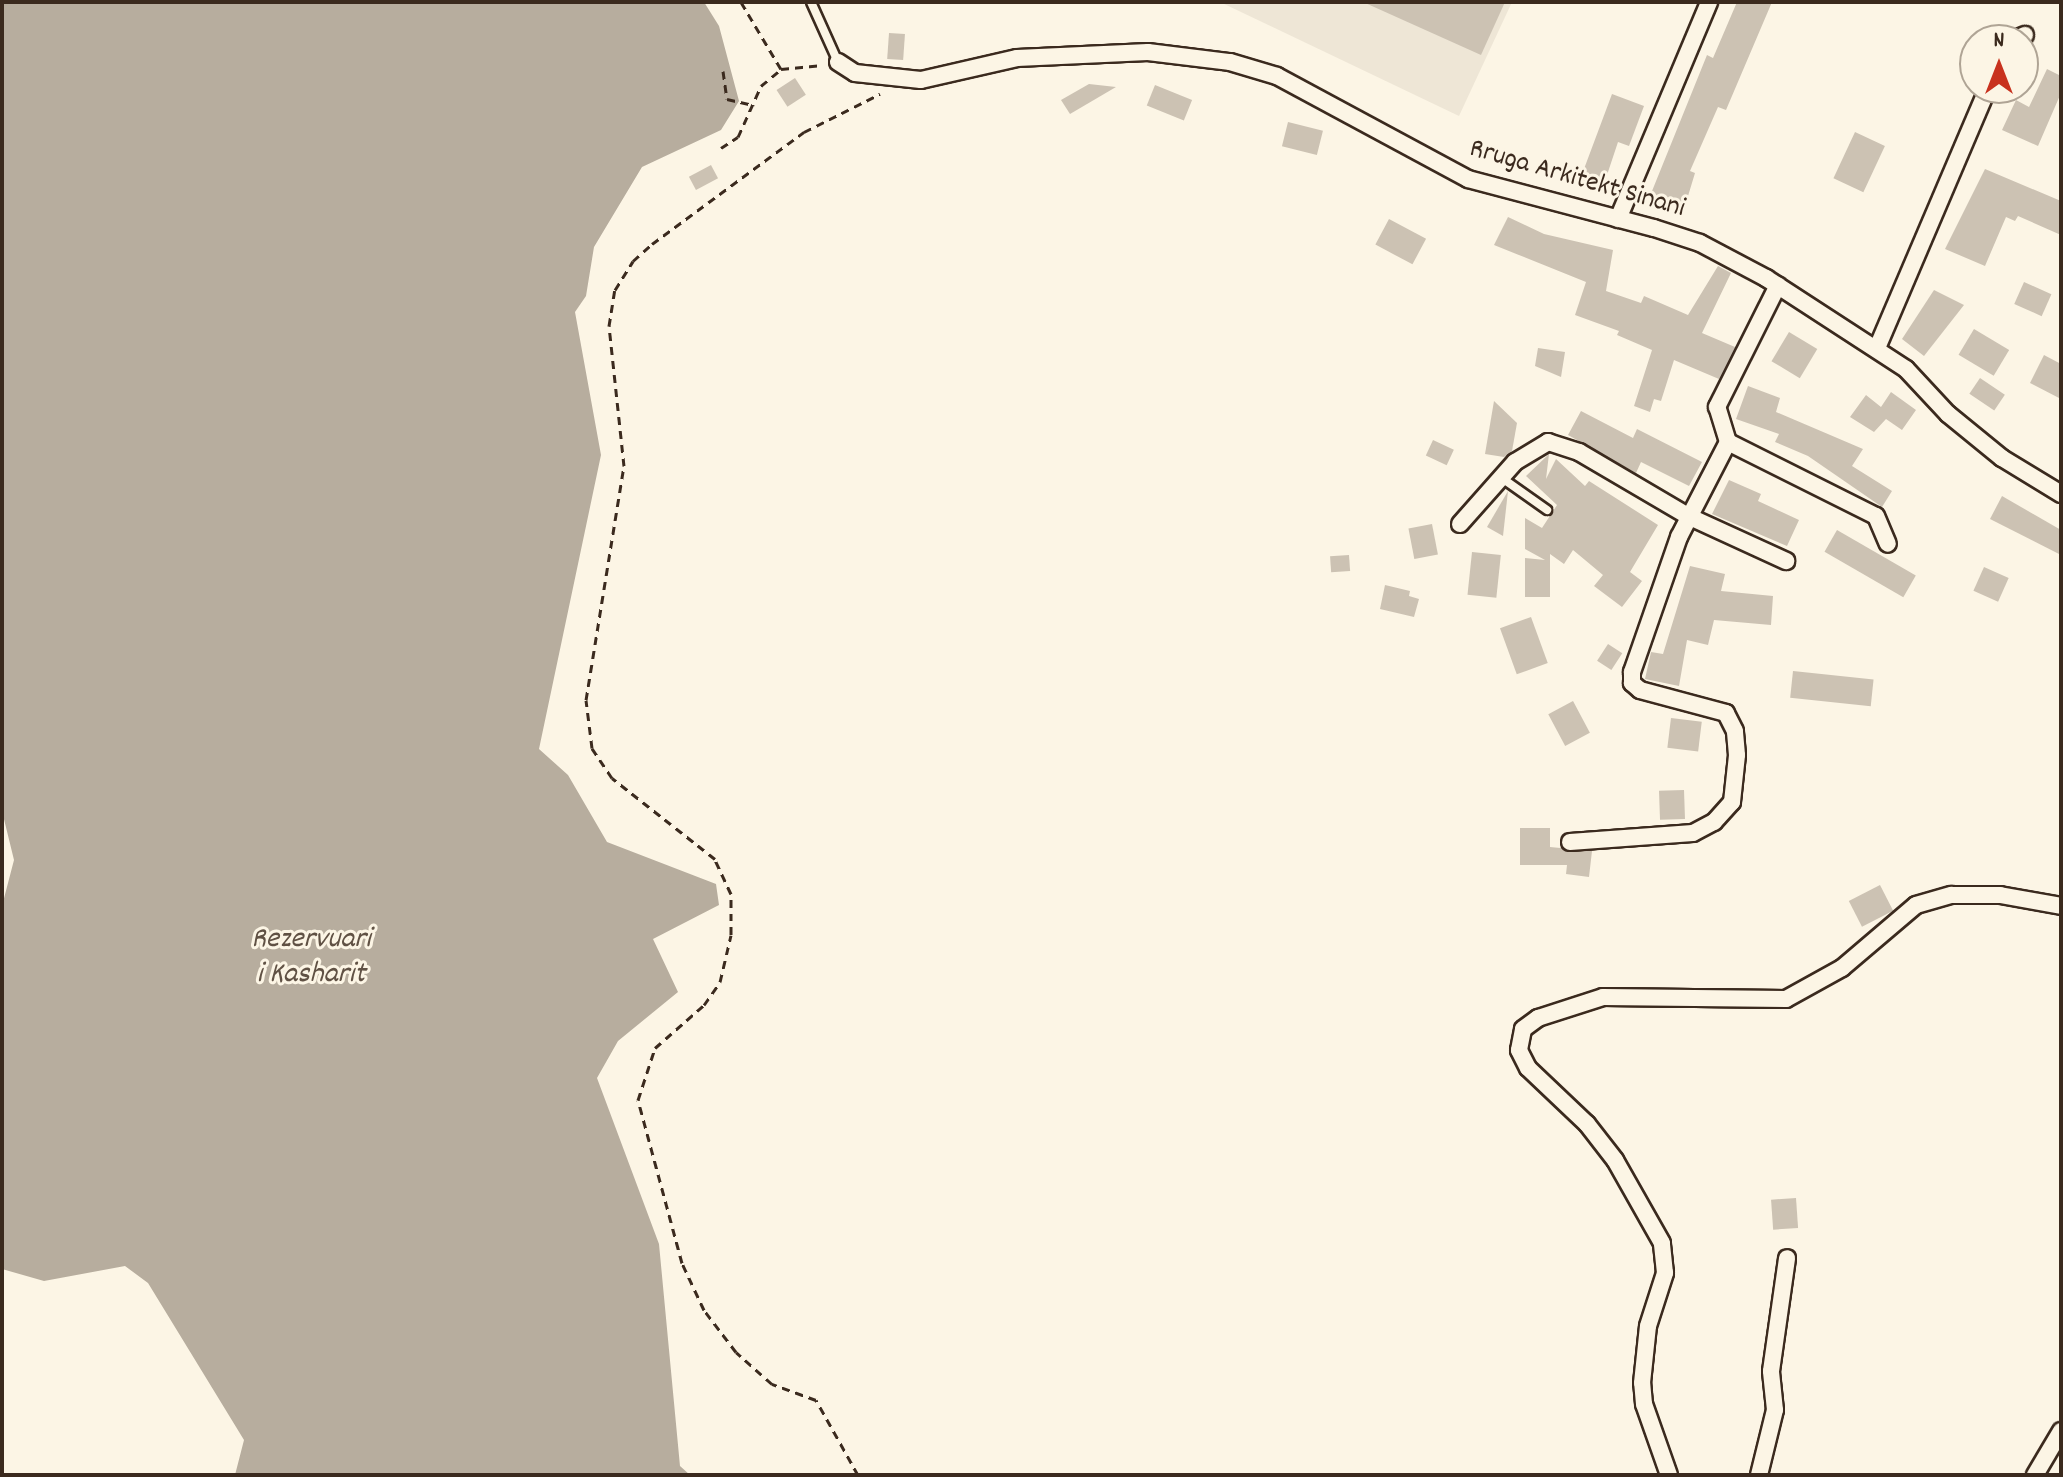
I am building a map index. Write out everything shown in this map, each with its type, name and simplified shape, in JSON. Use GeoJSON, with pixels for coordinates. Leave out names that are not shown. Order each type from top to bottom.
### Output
{"type":"FeatureCollection","features":[{"type":"Feature","properties":{"kind":"street"},"geometry":{"type":"LineString","coordinates":[[1618,219],[1709,2]]}},
{"type":"Feature","properties":{"kind":"street","name":"Rruga Arkitekt Sinani"},"geometry":{"type":"LineString","coordinates":[[838,62],[855,73],[907,80],[1017,58],[1094,52],[1161,53],[1230,62],[1325,99],[1468,179],[1700,243],[1778,285],[1877,348],[2002,458],[2061,494]]}},
{"type":"Feature","properties":{"kind":"street"},"geometry":{"type":"LineString","coordinates":[[1877,348],[1981,104]]}},
{"type":"Feature","properties":{"kind":"street"},"geometry":{"type":"LineString","coordinates":[[1570,842],[1693,833],[1714,822],[1732,802],[1737,755],[1726,713],[1632,683],[1640,640],[1690,517],[1728,442],[1717,407],[1778,285]]}},
{"type":"Feature","properties":{"kind":"street"},"geometry":{"type":"LineString","coordinates":[[1728,442],[1876,516],[1888,544]]}},
{"type":"Feature","properties":{"kind":"street"},"geometry":{"type":"LineString","coordinates":[[1460,524],[1499,476],[1535,445],[1561,444],[1690,517],[1786,561]]}},
{"type":"Feature","properties":{"kind":"street"},"geometry":{"type":"LineString","coordinates":[[1669,1475],[1644,1404],[1642,1383],[1648,1326],[1665,1273],[1662,1243],[1615,1160],[1587,1124],[1528,1068],[1519,1050],[1523,1029],[1538,1018],[1603,997],[1786,999],[1842,968],[1916,905],[1952,895],[1988,894],[2061,906]]}},
{"type":"Feature","properties":{"kind":"street"},"geometry":{"type":"LineString","coordinates":[[1759,1475],[1775,1410],[1771,1371],[1787,1258]]}},
{"type":"Feature","properties":{"kind":"street"},"geometry":{"type":"LineString","coordinates":[[2035,1475],[2061,1431]]}},
{"type":"Feature","properties":{"kind":"lane"},"geometry":{"type":"LineString","coordinates":[[811,2],[838,62]]}},
{"type":"Feature","properties":{"kind":"lane"},"geometry":{"type":"LineString","coordinates":[[1499,476],[1547,510]]}},
{"type":"Feature","properties":{"kind":"path"},"geometry":{"type":"LineString","coordinates":[[741,2],[781,69]]}},
{"type":"Feature","properties":{"kind":"path"},"geometry":{"type":"LineString","coordinates":[[721,148],[738,137],[761,86],[781,69],[838,62]]}},
{"type":"Feature","properties":{"kind":"path"},"geometry":{"type":"LineString","coordinates":[[723,71],[727,99],[754,105]]}},
{"type":"Feature","properties":{"kind":"path"},"geometry":{"type":"LineString","coordinates":[[858,1475],[816,1400],[772,1384],[736,1352],[704,1310],[682,1263],[638,1100],[655,1048],[704,1005],[720,982],[731,935],[731,894],[715,859],[612,778],[592,748],[586,700],[624,466],[609,326],[615,290],[633,261],[652,244],[734,189],[804,132],[887,91]]}},
{"type":"Feature","properties":{"kind":"shaded area"},"geometry":{"type":"Polygon","coordinates":[[[1220,2],[1512,2],[1459,116],[1220,2]]]}},
{"type":"Feature","properties":{"kind":"water","name":"Rezervuari i Kasharit"},"geometry":{"type":"Polygon","coordinates":[[[2,2],[704,2],[719,26],[739,101],[721,130],[642,167],[594,247],[586,296],[575,312],[601,455],[539,749],[568,775],[607,842],[716,884],[719,905],[653,939],[678,992],[618,1041],[597,1078],[659,1244],[680,1466],[690,1475],[235,1475],[244,1440],[148,1283],[125,1266],[44,1281],[2,1269],[2,906],[14,860],[2,811],[2,2]]]}},
{"type":"Feature","properties":{"kind":"building"},"geometry":{"type":"Polygon","coordinates":[[[1363,2],[1505,2],[1481,55],[1363,2]]]}},
{"type":"Feature","properties":{"kind":"building"},"geometry":{"type":"Polygon","coordinates":[[[1737,2],[1772,2],[1726,110],[1718,107],[1690,171],[1695,173],[1685,206],[1650,196],[1707,55],[1713,58],[1737,2]]]}},
{"type":"Feature","properties":{"kind":"building"},"geometry":{"type":"Polygon","coordinates":[[[889,33],[905,34],[903,60],[887,59],[889,33]]]}},
{"type":"Feature","properties":{"kind":"building"},"geometry":{"type":"Polygon","coordinates":[[[2047,69],[2061,76],[2061,93],[2038,146],[2002,130],[2014,104],[2029,107],[2030,104],[2039,104],[2039,86],[2047,69]]]}},
{"type":"Feature","properties":{"kind":"building"},"geometry":{"type":"Polygon","coordinates":[[[795,78],[806,95],[787,107],[777,90],[795,78]]]}},
{"type":"Feature","properties":{"kind":"building"},"geometry":{"type":"Polygon","coordinates":[[[1089,84],[1116,87],[1070,114],[1061,100],[1089,84]]]}},
{"type":"Feature","properties":{"kind":"building"},"geometry":{"type":"Polygon","coordinates":[[[1155,85],[1192,100],[1184,120],[1147,105],[1155,85]]]}},
{"type":"Feature","properties":{"kind":"building"},"geometry":{"type":"Polygon","coordinates":[[[1612,94],[1644,106],[1629,146],[1618,142],[1601,193],[1578,185],[1612,94]]]}},
{"type":"Feature","properties":{"kind":"building"},"geometry":{"type":"Polygon","coordinates":[[[1288,122],[1323,131],[1317,155],[1282,146],[1288,122]]]}},
{"type":"Feature","properties":{"kind":"building"},"geometry":{"type":"Polygon","coordinates":[[[1855,132],[1885,146],[1863,192],[1833,178],[1855,132]]]}},
{"type":"Feature","properties":{"kind":"building"},"geometry":{"type":"Polygon","coordinates":[[[711,165],[718,178],[696,190],[689,177],[711,165]]]}},
{"type":"Feature","properties":{"kind":"building"},"geometry":{"type":"Polygon","coordinates":[[[1985,169],[2061,201],[2061,235],[2018,216],[2015,221],[2006,217],[1985,266],[1945,249],[1985,169]]]}},
{"type":"Feature","properties":{"kind":"building"},"geometry":{"type":"Polygon","coordinates":[[[1508,217],[1544,234],[1613,250],[1606,291],[1641,303],[1644,296],[1688,315],[1718,266],[1731,273],[1702,333],[1735,347],[1719,379],[1674,360],[1661,401],[1654,399],[1650,412],[1634,406],[1652,350],[1617,335],[1619,331],[1575,315],[1586,282],[1494,245],[1508,217]]]}},
{"type":"Feature","properties":{"kind":"building"},"geometry":{"type":"Polygon","coordinates":[[[1389,219],[1426,239],[1412,264],[1375,245],[1389,219]]]}},
{"type":"Feature","properties":{"kind":"building"},"geometry":{"type":"Polygon","coordinates":[[[2024,282],[2051,294],[2042,316],[2014,304],[2024,282]]]}},
{"type":"Feature","properties":{"kind":"building"},"geometry":{"type":"Polygon","coordinates":[[[1934,290],[1964,305],[1924,356],[1902,339],[1934,290]]]}},
{"type":"Feature","properties":{"kind":"building"},"geometry":{"type":"Polygon","coordinates":[[[1974,329],[2009,350],[1994,376],[1959,355],[1974,329]]]}},
{"type":"Feature","properties":{"kind":"building"},"geometry":{"type":"Polygon","coordinates":[[[1789,332],[1817,349],[1800,378],[1771,361],[1789,332]]]}},
{"type":"Feature","properties":{"kind":"building"},"geometry":{"type":"Polygon","coordinates":[[[1538,348],[1565,352],[1561,377],[1535,366],[1538,348]]]}},
{"type":"Feature","properties":{"kind":"building"},"geometry":{"type":"Polygon","coordinates":[[[2044,355],[2061,364],[2061,399],[2030,383],[2044,355]]]}},
{"type":"Feature","properties":{"kind":"building"},"geometry":{"type":"Polygon","coordinates":[[[1980,378],[2005,395],[1994,411],[1969,394],[1980,378]]]}},
{"type":"Feature","properties":{"kind":"building"},"geometry":{"type":"Polygon","coordinates":[[[1748,386],[1780,398],[1776,412],[1863,449],[1852,466],[1892,491],[1882,507],[1808,456],[1775,442],[1779,434],[1736,419],[1748,386]]]}},
{"type":"Feature","properties":{"kind":"building"},"geometry":{"type":"Polygon","coordinates":[[[1891,392],[1916,410],[1902,430],[1886,419],[1874,432],[1850,417],[1866,395],[1881,407],[1891,392]]]}},
{"type":"Feature","properties":{"kind":"building"},"geometry":{"type":"Polygon","coordinates":[[[1494,401],[1517,423],[1512,451],[1504,457],[1485,454],[1494,401]]]}},
{"type":"Feature","properties":{"kind":"building"},"geometry":{"type":"Polygon","coordinates":[[[1581,411],[1633,438],[1637,429],[1702,462],[1689,486],[1641,462],[1636,473],[1568,435],[1581,411]]]}},
{"type":"Feature","properties":{"kind":"building"},"geometry":{"type":"Polygon","coordinates":[[[1433,440],[1454,450],[1447,465],[1426,455],[1433,440]]]}},
{"type":"Feature","properties":{"kind":"building"},"geometry":{"type":"Polygon","coordinates":[[[1549,454],[1546,479],[1556,459],[1585,486],[1589,481],[1658,525],[1630,572],[1642,581],[1622,607],[1594,586],[1603,575],[1573,550],[1564,564],[1550,554],[1550,597],[1525,597],[1525,558],[1545,560],[1525,549],[1525,518],[1542,528],[1557,505],[1526,476],[1549,454]]]}},
{"type":"Feature","properties":{"kind":"building"},"geometry":{"type":"Polygon","coordinates":[[[1729,480],[1761,494],[1758,501],[1799,520],[1787,546],[1712,514],[1729,480]]]}},
{"type":"Feature","properties":{"kind":"building"},"geometry":{"type":"Polygon","coordinates":[[[1508,491],[1503,536],[1487,527],[1508,491]]]}},
{"type":"Feature","properties":{"kind":"building"},"geometry":{"type":"Polygon","coordinates":[[[2002,496],[2061,530],[2061,555],[1990,519],[2002,496]]]}},
{"type":"Feature","properties":{"kind":"building"},"geometry":{"type":"Polygon","coordinates":[[[1432,524],[1438,554],[1414,559],[1408,529],[1432,524]]]}},
{"type":"Feature","properties":{"kind":"building"},"geometry":{"type":"Polygon","coordinates":[[[1837,530],[1916,576],[1903,597],[1824,552],[1837,530]]]}},
{"type":"Feature","properties":{"kind":"building"},"geometry":{"type":"Polygon","coordinates":[[[1472,552],[1501,555],[1496,598],[1468,595],[1472,552]]]}},
{"type":"Feature","properties":{"kind":"building"},"geometry":{"type":"Polygon","coordinates":[[[1349,555],[1350,571],[1331,572],[1330,556],[1349,555]]]}},
{"type":"Feature","properties":{"kind":"building"},"geometry":{"type":"Polygon","coordinates":[[[1690,566],[1725,574],[1721,591],[1773,596],[1771,625],[1714,620],[1708,645],[1687,640],[1679,686],[1645,679],[1651,652],[1663,654],[1690,566]]]}},
{"type":"Feature","properties":{"kind":"building"},"geometry":{"type":"Polygon","coordinates":[[[1984,567],[2009,578],[1998,602],[1973,591],[1984,567]]]}},
{"type":"Feature","properties":{"kind":"building"},"geometry":{"type":"Polygon","coordinates":[[[1385,585],[1410,591],[1409,596],[1419,599],[1414,617],[1380,609],[1385,585]]]}},
{"type":"Feature","properties":{"kind":"building"},"geometry":{"type":"Polygon","coordinates":[[[1531,617],[1548,663],[1517,674],[1500,628],[1531,617]]]}},
{"type":"Feature","properties":{"kind":"building"},"geometry":{"type":"Polygon","coordinates":[[[1608,644],[1622,653],[1611,670],[1597,661],[1608,644]]]}},
{"type":"Feature","properties":{"kind":"building"},"geometry":{"type":"Polygon","coordinates":[[[1793,671],[1874,679],[1871,706],[1790,698],[1793,671]]]}},
{"type":"Feature","properties":{"kind":"building"},"geometry":{"type":"Polygon","coordinates":[[[1573,701],[1590,733],[1565,746],[1548,714],[1573,701]]]}},
{"type":"Feature","properties":{"kind":"building"},"geometry":{"type":"Polygon","coordinates":[[[1671,718],[1702,722],[1698,752],[1667,748],[1671,718]]]}},
{"type":"Feature","properties":{"kind":"building"},"geometry":{"type":"Polygon","coordinates":[[[1684,790],[1685,819],[1660,820],[1659,791],[1684,790]]]}},
{"type":"Feature","properties":{"kind":"building"},"geometry":{"type":"Polygon","coordinates":[[[1520,828],[1550,828],[1550,847],[1592,851],[1589,877],[1566,874],[1567,865],[1520,865],[1520,828]]]}},
{"type":"Feature","properties":{"kind":"building"},"geometry":{"type":"Polygon","coordinates":[[[1880,885],[1893,911],[1862,927],[1849,901],[1880,885]]]}},
{"type":"Feature","properties":{"kind":"building"},"geometry":{"type":"Polygon","coordinates":[[[1796,1198],[1798,1228],[1773,1230],[1771,1200],[1796,1198]]]}}]}
